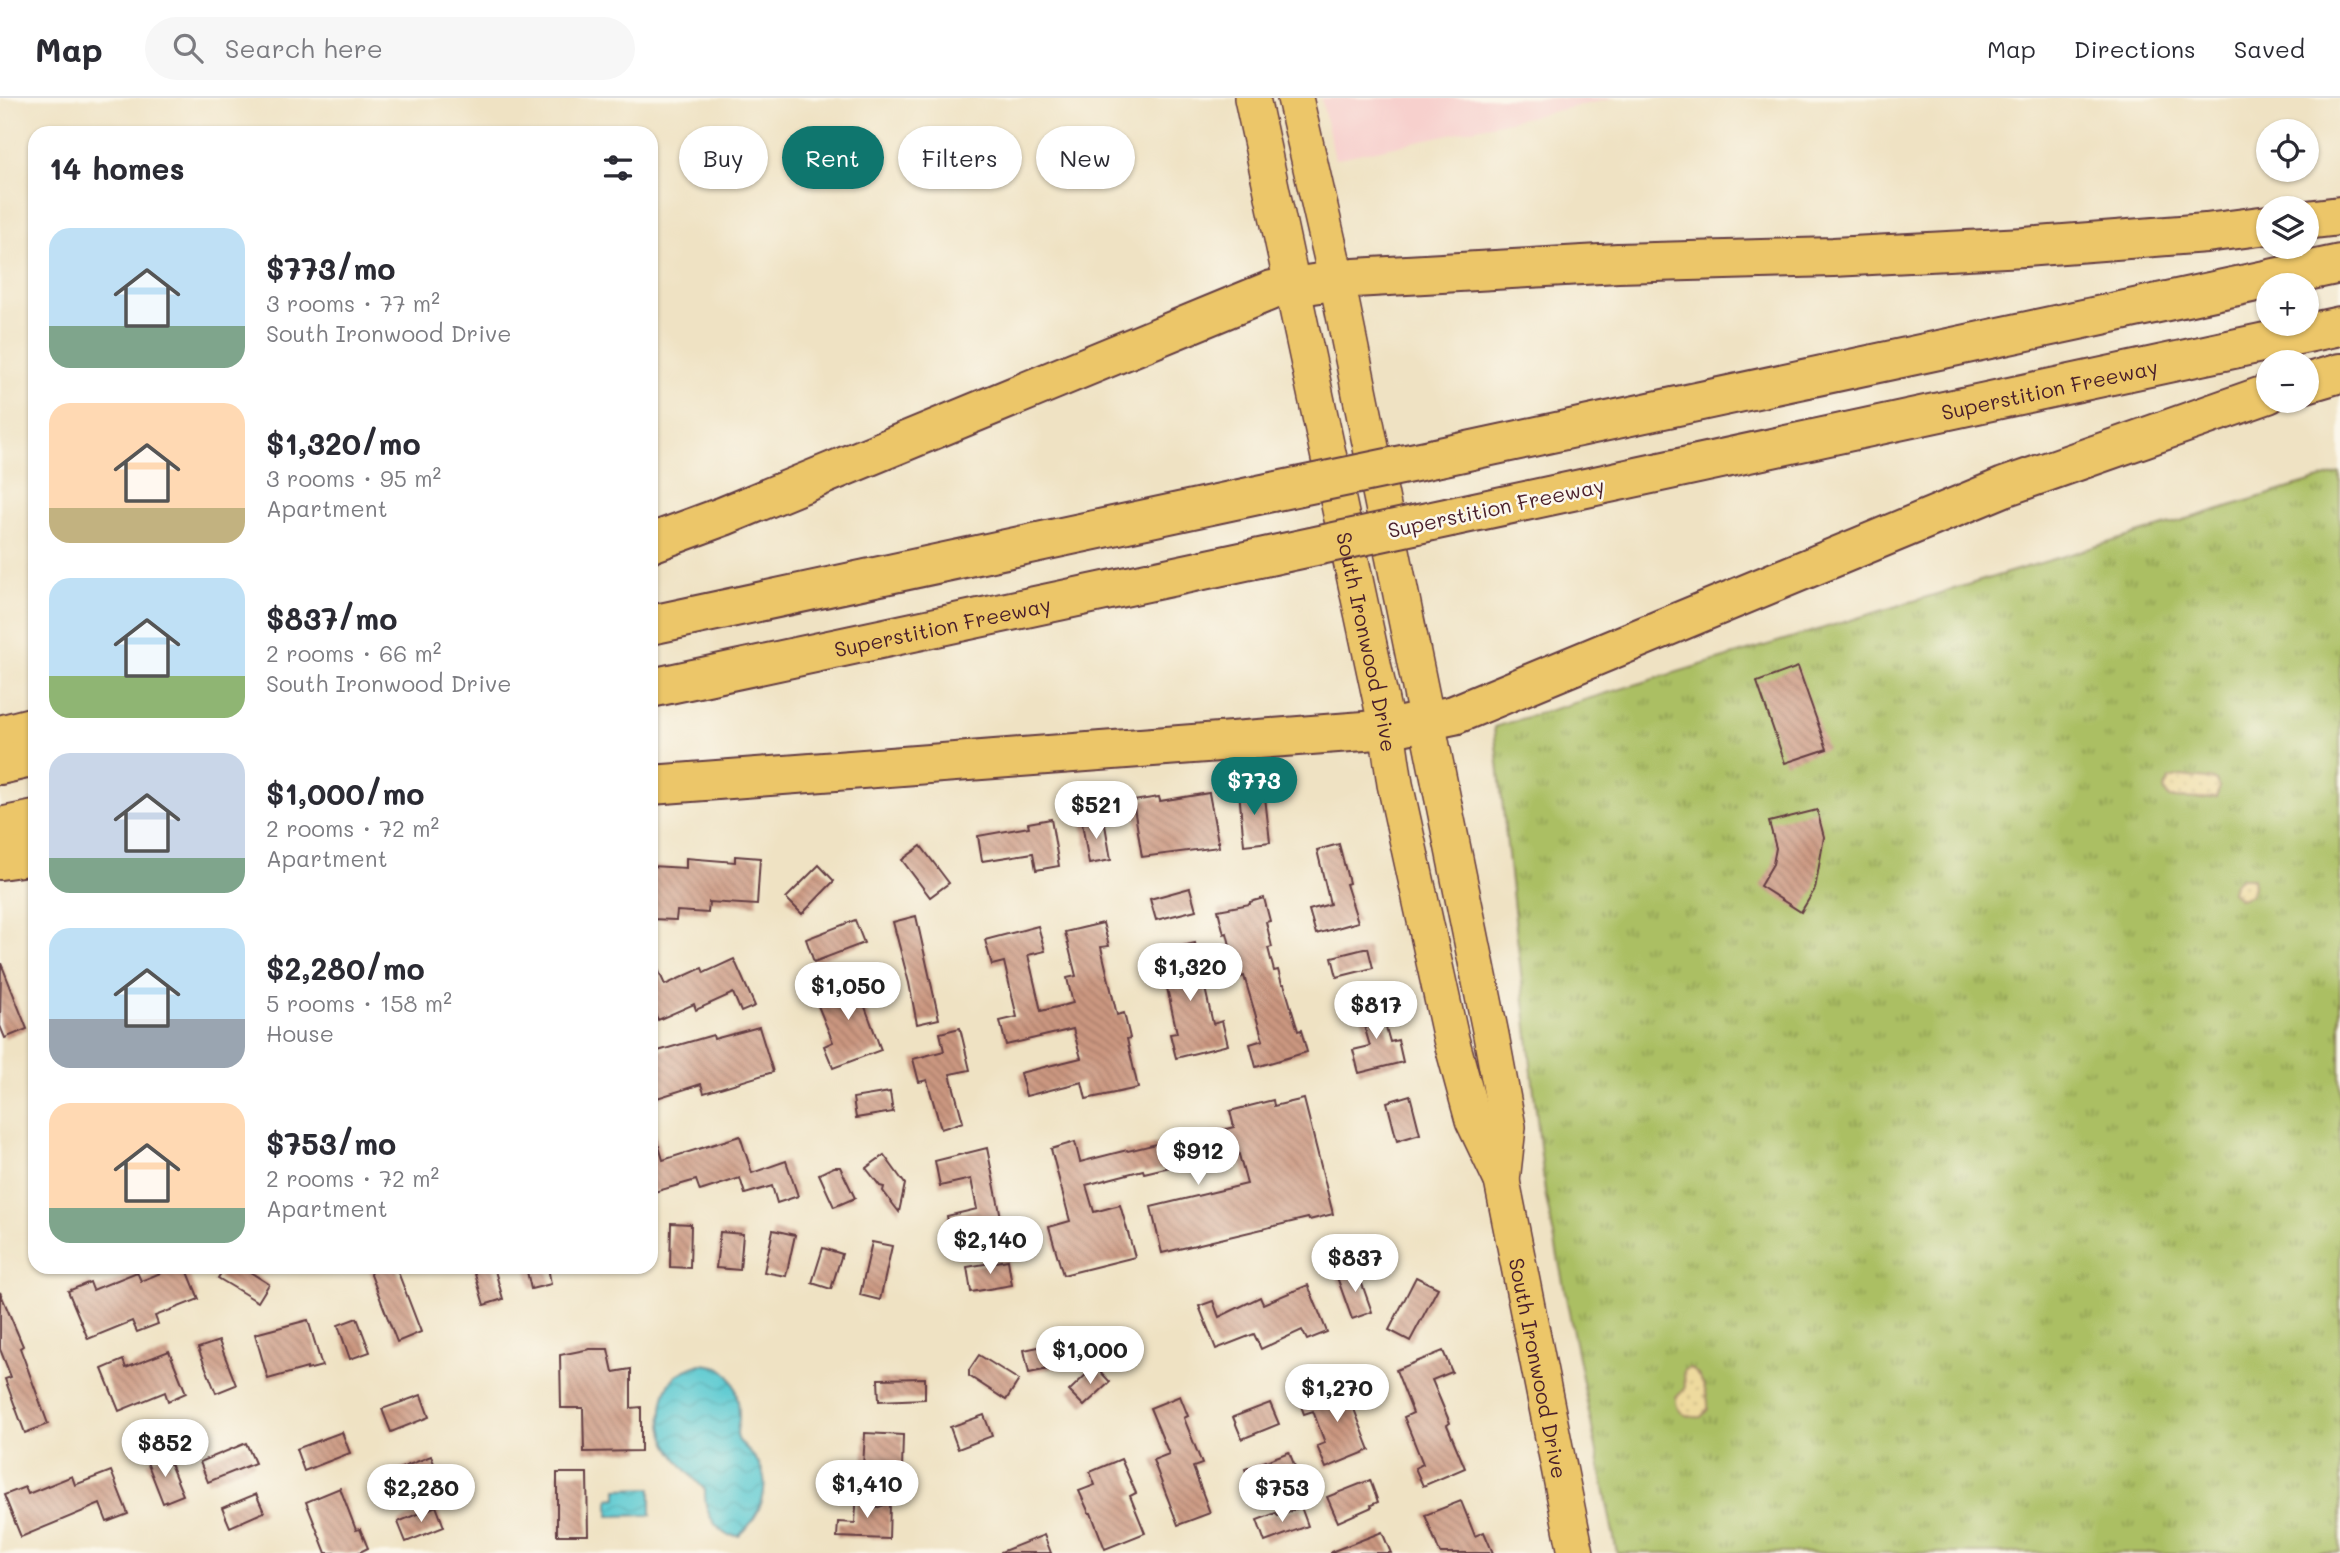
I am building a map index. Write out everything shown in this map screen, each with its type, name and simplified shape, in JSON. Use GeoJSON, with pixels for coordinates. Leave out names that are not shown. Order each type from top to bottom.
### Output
{"type":"FeatureCollection","features":[{"type":"Feature","properties":{"kind":"highway"},"geometry":{"type":"LineString","coordinates":[[2319,218],[2340,216]]}},
{"type":"Feature","properties":{"kind":"highway"},"geometry":{"type":"LineString","coordinates":[[658,540],[724,516],[1272,290],[1337,281],[1618,263],[1833,257],[2024,247],[2256,227]]}},
{"type":"Feature","properties":{"kind":"highway"},"geometry":{"type":"LineString","coordinates":[[658,624],[2340,264]]}},
{"type":"Feature","properties":{"kind":"highway","name":"Superstition Freeway"},"geometry":{"type":"LineString","coordinates":[[658,686],[2340,326]]}},
{"type":"Feature","properties":{"kind":"highway"},"geometry":{"type":"LineString","coordinates":[[2319,379],[2340,373]]}},
{"type":"Feature","properties":{"kind":"highway"},"geometry":{"type":"LineString","coordinates":[[658,784],[1387,729],[1454,715],[2004,487],[2256,398]]}},
{"type":"Feature","properties":{"kind":"highway"},"geometry":{"type":"LineString","coordinates":[[0,735],[28,728]]}},
{"type":"Feature","properties":{"kind":"highway"},"geometry":{"type":"LineString","coordinates":[[0,765],[28,759]]}},
{"type":"Feature","properties":{"kind":"highway"},"geometry":{"type":"LineString","coordinates":[[0,827],[28,821]]}},
{"type":"Feature","properties":{"kind":"highway"},"geometry":{"type":"LineString","coordinates":[[0,860],[28,856]]}},
{"type":"Feature","properties":{"kind":"main road","name":"South Ironwood Drive"},"geometry":{"type":"LineString","coordinates":[[1252,98],[1387,729],[1395,785],[1454,1051],[1473,1121],[1502,1181],[1576,1553]]}},
{"type":"Feature","properties":{"kind":"main road","name":"South Ironwood Drive"},"geometry":{"type":"LineString","coordinates":[[1295,98],[1337,281],[1429,720],[1508,1127],[1502,1181]]}},
{"type":"Feature","properties":{"kind":"shaded area"},"geometry":{"type":"Polygon","coordinates":[[[1321,98],[1615,98],[1335,159],[1321,98]]]}},
{"type":"Feature","properties":{"kind":"green space"},"geometry":{"type":"Polygon","coordinates":[[[2340,473],[2340,1553],[1617,1553],[1545,1192],[1494,727],[2340,473]]]}},
{"type":"Feature","properties":{"kind":"sand"},"geometry":{"type":"Polygon","coordinates":[[[2181,776],[2216,780],[2220,787],[2216,797],[2169,798],[2164,789],[2169,779],[2181,776]]]}},
{"type":"Feature","properties":{"kind":"sand"},"geometry":{"type":"Polygon","coordinates":[[[2241,878],[2253,878],[2254,887],[2250,896],[2240,899],[2232,892],[2234,884],[2241,878]]]}},
{"type":"Feature","properties":{"kind":"sand"},"geometry":{"type":"Polygon","coordinates":[[[1689,1368],[1701,1379],[1707,1398],[1708,1409],[1701,1417],[1683,1414],[1676,1403],[1676,1398],[1685,1388],[1684,1371],[1689,1368]]]}},
{"type":"Feature","properties":{"kind":"water"},"geometry":{"type":"Polygon","coordinates":[[[701,1364],[720,1368],[731,1379],[738,1405],[738,1439],[757,1460],[763,1473],[764,1493],[761,1503],[752,1521],[739,1536],[727,1535],[713,1521],[707,1510],[705,1490],[675,1456],[667,1443],[662,1426],[664,1398],[671,1382],[676,1376],[701,1364]]]}},
{"type":"Feature","properties":{"kind":"water"},"geometry":{"type":"Polygon","coordinates":[[[651,1488],[651,1515],[609,1516],[609,1499],[617,1498],[617,1489],[651,1488]]]}},
{"type":"Feature","properties":{"kind":"building"},"geometry":{"type":"Polygon","coordinates":[[[1798,667],[1827,749],[1785,763],[1757,682],[1798,667]]]}},
{"type":"Feature","properties":{"kind":"building"},"geometry":{"type":"Polygon","coordinates":[[[1264,788],[1270,842],[1244,845],[1239,791],[1264,788]]]}},
{"type":"Feature","properties":{"kind":"building"},"geometry":{"type":"Polygon","coordinates":[[[1209,793],[1219,847],[1142,857],[1133,801],[1159,797],[1160,801],[1209,793]]]}},
{"type":"Feature","properties":{"kind":"building"},"geometry":{"type":"Polygon","coordinates":[[[1817,810],[1824,837],[1815,889],[1801,912],[1760,886],[1773,864],[1776,848],[1769,822],[1817,810]]]}},
{"type":"Feature","properties":{"kind":"building"},"geometry":{"type":"Polygon","coordinates":[[[1051,819],[1059,866],[1036,870],[1033,853],[982,861],[978,836],[1029,827],[1028,823],[1051,819]]]}},
{"type":"Feature","properties":{"kind":"building"},"geometry":{"type":"Polygon","coordinates":[[[1104,819],[1111,860],[1089,864],[1082,823],[1104,819]]]}},
{"type":"Feature","properties":{"kind":"building"},"geometry":{"type":"Polygon","coordinates":[[[1339,844],[1349,883],[1346,884],[1358,922],[1316,934],[1309,910],[1330,904],[1317,850],[1339,844]]]}},
{"type":"Feature","properties":{"kind":"building"},"geometry":{"type":"Polygon","coordinates":[[[921,846],[949,883],[930,897],[902,860],[921,846]]]}},
{"type":"Feature","properties":{"kind":"building"},"geometry":{"type":"Polygon","coordinates":[[[735,856],[760,858],[757,905],[709,902],[708,913],[677,911],[676,920],[658,919],[658,866],[686,868],[686,858],[735,862],[735,856]]]}},
{"type":"Feature","properties":{"kind":"building"},"geometry":{"type":"Polygon","coordinates":[[[819,865],[834,881],[802,914],[786,898],[819,865]]]}},
{"type":"Feature","properties":{"kind":"building"},"geometry":{"type":"Polygon","coordinates":[[[1190,888],[1196,910],[1156,920],[1150,899],[1190,888]]]}},
{"type":"Feature","properties":{"kind":"building"},"geometry":{"type":"Polygon","coordinates":[[[1264,898],[1270,921],[1266,922],[1272,947],[1268,948],[1274,971],[1278,970],[1284,984],[1307,1052],[1256,1067],[1250,1044],[1263,1040],[1244,976],[1238,978],[1227,933],[1224,934],[1218,910],[1250,904],[1264,898]]]}},
{"type":"Feature","properties":{"kind":"building"},"geometry":{"type":"Polygon","coordinates":[[[916,916],[939,1019],[917,1024],[893,922],[916,916]]]}},
{"type":"Feature","properties":{"kind":"building"},"geometry":{"type":"Polygon","coordinates":[[[855,920],[864,943],[814,962],[806,939],[855,920]]]}},
{"type":"Feature","properties":{"kind":"building"},"geometry":{"type":"Polygon","coordinates":[[[1103,923],[1109,946],[1101,947],[1117,1015],[1124,1013],[1138,1088],[1086,1099],[1082,1082],[1026,1096],[1020,1073],[1081,1058],[1073,1029],[1006,1045],[1000,1021],[1017,1017],[1004,962],[992,965],[985,940],[1038,926],[1045,951],[1028,955],[1041,1011],[1073,1003],[1067,978],[1076,976],[1065,932],[1103,923]]]}},
{"type":"Feature","properties":{"kind":"building"},"geometry":{"type":"Polygon","coordinates":[[[1195,943],[1213,1024],[1222,1021],[1228,1045],[1176,1058],[1170,1034],[1177,1033],[1159,952],[1195,943]]]}},
{"type":"Feature","properties":{"kind":"building"},"geometry":{"type":"Polygon","coordinates":[[[1368,948],[1373,968],[1337,977],[1332,957],[1368,948]]]}},
{"type":"Feature","properties":{"kind":"building"},"geometry":{"type":"Polygon","coordinates":[[[734,959],[755,1006],[741,1012],[733,993],[696,1010],[694,1004],[658,1020],[658,970],[665,985],[702,968],[704,973],[734,959]]]}},
{"type":"Feature","properties":{"kind":"building"},"geometry":{"type":"Polygon","coordinates":[[[1,963],[27,1029],[5,1038],[0,1026],[1,963]]]}},
{"type":"Feature","properties":{"kind":"building"},"geometry":{"type":"Polygon","coordinates":[[[863,976],[874,1000],[864,1004],[881,1050],[833,1068],[824,1046],[833,1042],[814,996],[863,976]]]}},
{"type":"Feature","properties":{"kind":"building"},"geometry":{"type":"Polygon","coordinates":[[[1378,999],[1390,1042],[1398,1040],[1403,1062],[1359,1073],[1353,1050],[1370,1046],[1358,1005],[1378,999]]]}},
{"type":"Feature","properties":{"kind":"building"},"geometry":{"type":"Polygon","coordinates":[[[759,1027],[773,1072],[704,1093],[701,1084],[658,1098],[658,1051],[713,1035],[714,1039],[759,1027]]]}},
{"type":"Feature","properties":{"kind":"building"},"geometry":{"type":"Polygon","coordinates":[[[960,1028],[970,1070],[950,1074],[963,1122],[941,1129],[927,1080],[919,1082],[913,1059],[944,1051],[940,1033],[960,1028]]]}},
{"type":"Feature","properties":{"kind":"building"},"geometry":{"type":"Polygon","coordinates":[[[890,1092],[893,1112],[856,1118],[853,1098],[890,1092]]]}},
{"type":"Feature","properties":{"kind":"building"},"geometry":{"type":"Polygon","coordinates":[[[1410,1095],[1420,1134],[1397,1141],[1387,1102],[1410,1095]]]}},
{"type":"Feature","properties":{"kind":"building"},"geometry":{"type":"Polygon","coordinates":[[[1304,1099],[1333,1214],[1162,1253],[1151,1207],[1247,1184],[1238,1151],[1144,1173],[1143,1170],[1086,1185],[1094,1212],[1120,1205],[1135,1257],[1063,1275],[1049,1227],[1070,1221],[1051,1149],[1075,1142],[1080,1162],[1234,1127],[1230,1111],[1273,1100],[1274,1106],[1304,1099]]]}},
{"type":"Feature","properties":{"kind":"building"},"geometry":{"type":"Polygon","coordinates":[[[740,1136],[752,1173],[786,1161],[798,1196],[777,1203],[772,1186],[745,1194],[740,1178],[700,1191],[696,1180],[658,1191],[658,1143],[663,1160],[740,1136]]]}},
{"type":"Feature","properties":{"kind":"building"},"geometry":{"type":"Polygon","coordinates":[[[987,1148],[1003,1227],[951,1238],[947,1216],[977,1209],[971,1179],[940,1186],[935,1161],[987,1148]]]}},
{"type":"Feature","properties":{"kind":"building"},"geometry":{"type":"Polygon","coordinates":[[[884,1155],[905,1184],[899,1212],[883,1191],[884,1187],[880,1186],[866,1168],[884,1155]]]}},
{"type":"Feature","properties":{"kind":"building"},"geometry":{"type":"Polygon","coordinates":[[[840,1167],[855,1198],[834,1207],[819,1174],[840,1167]]]}},
{"type":"Feature","properties":{"kind":"building"},"geometry":{"type":"Polygon","coordinates":[[[671,1223],[691,1224],[690,1268],[670,1267],[671,1223]]]}},
{"type":"Feature","properties":{"kind":"building"},"geometry":{"type":"Polygon","coordinates":[[[773,1230],[795,1235],[786,1276],[764,1272],[773,1230]]]}},
{"type":"Feature","properties":{"kind":"building"},"geometry":{"type":"Polygon","coordinates":[[[720,1232],[743,1234],[740,1270],[716,1268],[720,1232]]]}},
{"type":"Feature","properties":{"kind":"building"},"geometry":{"type":"Polygon","coordinates":[[[872,1242],[892,1246],[880,1300],[860,1295],[872,1242]]]}},
{"type":"Feature","properties":{"kind":"building"},"geometry":{"type":"Polygon","coordinates":[[[823,1248],[842,1254],[831,1289],[812,1283],[823,1248]]]}},
{"type":"Feature","properties":{"kind":"building"},"geometry":{"type":"Polygon","coordinates":[[[1008,1260],[1012,1285],[971,1292],[967,1267],[1008,1260]]]}},
{"type":"Feature","properties":{"kind":"building"},"geometry":{"type":"Polygon","coordinates":[[[1357,1270],[1372,1312],[1352,1319],[1337,1277],[1357,1270]]]}},
{"type":"Feature","properties":{"kind":"building"},"geometry":{"type":"Polygon","coordinates":[[[132,1274],[138,1274],[141,1281],[158,1274],[189,1274],[199,1299],[155,1316],[158,1324],[137,1332],[132,1321],[88,1339],[68,1291],[90,1282],[93,1290],[132,1274]]]}},
{"type":"Feature","properties":{"kind":"building"},"geometry":{"type":"Polygon","coordinates":[[[221,1274],[253,1274],[269,1284],[258,1302],[218,1278],[221,1274]]]}},
{"type":"Feature","properties":{"kind":"building"},"geometry":{"type":"Polygon","coordinates":[[[371,1274],[399,1274],[421,1332],[397,1342],[371,1274]]]}},
{"type":"Feature","properties":{"kind":"building"},"geometry":{"type":"Polygon","coordinates":[[[475,1274],[496,1274],[503,1299],[484,1305],[475,1274]]]}},
{"type":"Feature","properties":{"kind":"building"},"geometry":{"type":"Polygon","coordinates":[[[528,1274],[549,1274],[551,1284],[531,1289],[528,1274]]]}},
{"type":"Feature","properties":{"kind":"building"},"geometry":{"type":"Polygon","coordinates":[[[1416,1277],[1438,1288],[1410,1341],[1389,1330],[1416,1277]]]}},
{"type":"Feature","properties":{"kind":"building"},"geometry":{"type":"Polygon","coordinates":[[[1308,1285],[1327,1332],[1307,1340],[1302,1330],[1261,1349],[1254,1334],[1216,1349],[1199,1306],[1213,1301],[1219,1317],[1260,1297],[1263,1304],[1308,1285]]]}},
{"type":"Feature","properties":{"kind":"building"},"geometry":{"type":"Polygon","coordinates":[[[0,1292],[23,1346],[20,1348],[48,1424],[25,1433],[5,1379],[11,1377],[0,1349],[0,1292]]]}},
{"type":"Feature","properties":{"kind":"building"},"geometry":{"type":"Polygon","coordinates":[[[357,1318],[370,1352],[350,1359],[338,1325],[357,1318]]]}},
{"type":"Feature","properties":{"kind":"building"},"geometry":{"type":"Polygon","coordinates":[[[308,1320],[322,1366],[268,1379],[255,1334],[308,1320]]]}},
{"type":"Feature","properties":{"kind":"building"},"geometry":{"type":"Polygon","coordinates":[[[219,1341],[236,1385],[216,1393],[198,1348],[219,1341]]]}},
{"type":"Feature","properties":{"kind":"building"},"geometry":{"type":"Polygon","coordinates":[[[1063,1342],[1068,1365],[1029,1373],[1024,1350],[1063,1342]]]}},
{"type":"Feature","properties":{"kind":"building"},"geometry":{"type":"Polygon","coordinates":[[[590,1349],[608,1349],[613,1372],[631,1369],[631,1408],[641,1407],[641,1451],[584,1452],[583,1408],[561,1408],[560,1355],[590,1349]]]}},
{"type":"Feature","properties":{"kind":"building"},"geometry":{"type":"Polygon","coordinates":[[[169,1351],[186,1393],[168,1401],[165,1392],[119,1411],[102,1369],[123,1360],[126,1368],[169,1351]]]}},
{"type":"Feature","properties":{"kind":"building"},"geometry":{"type":"Polygon","coordinates":[[[1443,1351],[1452,1372],[1432,1380],[1465,1468],[1423,1486],[1415,1468],[1423,1464],[1404,1417],[1413,1413],[1396,1370],[1443,1351]]]}},
{"type":"Feature","properties":{"kind":"building"},"geometry":{"type":"Polygon","coordinates":[[[979,1355],[1019,1380],[1006,1400],[969,1376],[969,1370],[979,1355]]]}},
{"type":"Feature","properties":{"kind":"building"},"geometry":{"type":"Polygon","coordinates":[[[1095,1366],[1110,1382],[1084,1406],[1069,1391],[1095,1366]]]}},
{"type":"Feature","properties":{"kind":"building"},"geometry":{"type":"Polygon","coordinates":[[[925,1378],[925,1399],[879,1401],[878,1379],[925,1378]]]}},
{"type":"Feature","properties":{"kind":"building"},"geometry":{"type":"Polygon","coordinates":[[[1348,1381],[1356,1403],[1352,1404],[1370,1450],[1326,1468],[1317,1446],[1325,1443],[1313,1411],[1304,1414],[1299,1400],[1348,1381]]]}},
{"type":"Feature","properties":{"kind":"building"},"geometry":{"type":"Polygon","coordinates":[[[421,1395],[429,1417],[391,1432],[382,1409],[421,1395]]]}},
{"type":"Feature","properties":{"kind":"building"},"geometry":{"type":"Polygon","coordinates":[[[1180,1396],[1188,1416],[1184,1418],[1202,1464],[1193,1467],[1210,1513],[1178,1525],[1153,1460],[1169,1454],[1150,1408],[1180,1396]]]}},
{"type":"Feature","properties":{"kind":"building"},"geometry":{"type":"Polygon","coordinates":[[[1270,1403],[1279,1424],[1242,1439],[1233,1417],[1270,1403]]]}},
{"type":"Feature","properties":{"kind":"building"},"geometry":{"type":"Polygon","coordinates":[[[984,1415],[992,1436],[958,1449],[950,1427],[984,1415]]]}},
{"type":"Feature","properties":{"kind":"building"},"geometry":{"type":"Polygon","coordinates":[[[342,1432],[350,1453],[304,1471],[296,1449],[342,1432]]]}},
{"type":"Feature","properties":{"kind":"building"},"geometry":{"type":"Polygon","coordinates":[[[865,1433],[903,1435],[902,1470],[862,1484],[865,1433]]]}},
{"type":"Feature","properties":{"kind":"building"},"geometry":{"type":"Polygon","coordinates":[[[246,1443],[255,1463],[208,1482],[200,1462],[246,1443]]]}},
{"type":"Feature","properties":{"kind":"building"},"geometry":{"type":"Polygon","coordinates":[[[1289,1452],[1298,1474],[1253,1491],[1245,1469],[1289,1452]]]}},
{"type":"Feature","properties":{"kind":"building"},"geometry":{"type":"Polygon","coordinates":[[[166,1454],[183,1495],[163,1503],[147,1462],[166,1454]]]}},
{"type":"Feature","properties":{"kind":"building"},"geometry":{"type":"Polygon","coordinates":[[[431,1456],[439,1476],[403,1489],[396,1470],[431,1456]]]}},
{"type":"Feature","properties":{"kind":"building"},"geometry":{"type":"Polygon","coordinates":[[[1121,1459],[1136,1493],[1130,1496],[1145,1533],[1105,1549],[1079,1491],[1095,1485],[1090,1472],[1121,1459]]]}},
{"type":"Feature","properties":{"kind":"building"},"geometry":{"type":"Polygon","coordinates":[[[111,1471],[128,1514],[107,1522],[100,1504],[21,1537],[4,1495],[25,1487],[28,1494],[72,1476],[75,1485],[111,1471]]]}},
{"type":"Feature","properties":{"kind":"building"},"geometry":{"type":"Polygon","coordinates":[[[557,1473],[587,1473],[588,1535],[557,1535],[557,1473]]]}},
{"type":"Feature","properties":{"kind":"building"},"geometry":{"type":"Polygon","coordinates":[[[858,1475],[871,1510],[890,1503],[889,1539],[837,1537],[838,1522],[855,1523],[858,1475]]]}},
{"type":"Feature","properties":{"kind":"building"},"geometry":{"type":"Polygon","coordinates":[[[1370,1480],[1378,1502],[1338,1522],[1327,1497],[1370,1480]]]}},
{"type":"Feature","properties":{"kind":"building"},"geometry":{"type":"Polygon","coordinates":[[[340,1488],[356,1530],[360,1529],[368,1548],[358,1553],[326,1553],[306,1502],[340,1488]]]}},
{"type":"Feature","properties":{"kind":"building"},"geometry":{"type":"Polygon","coordinates":[[[256,1494],[264,1512],[230,1527],[222,1508],[256,1494]]]}},
{"type":"Feature","properties":{"kind":"building"},"geometry":{"type":"Polygon","coordinates":[[[1461,1501],[1475,1536],[1484,1532],[1493,1553],[1440,1553],[1425,1515],[1461,1501]]]}},
{"type":"Feature","properties":{"kind":"building"},"geometry":{"type":"Polygon","coordinates":[[[436,1506],[444,1527],[406,1542],[398,1522],[436,1506]]]}},
{"type":"Feature","properties":{"kind":"building"},"geometry":{"type":"Polygon","coordinates":[[[1301,1507],[1308,1526],[1265,1542],[1257,1520],[1276,1513],[1278,1516],[1301,1507]]]}},
{"type":"Feature","properties":{"kind":"building"},"geometry":{"type":"Polygon","coordinates":[[[1382,1532],[1391,1553],[1331,1553],[1331,1552],[1382,1532]]]}},
{"type":"Feature","properties":{"kind":"building"},"geometry":{"type":"Polygon","coordinates":[[[1044,1535],[1051,1553],[1001,1553],[1001,1552],[1044,1535]]]}}]}
